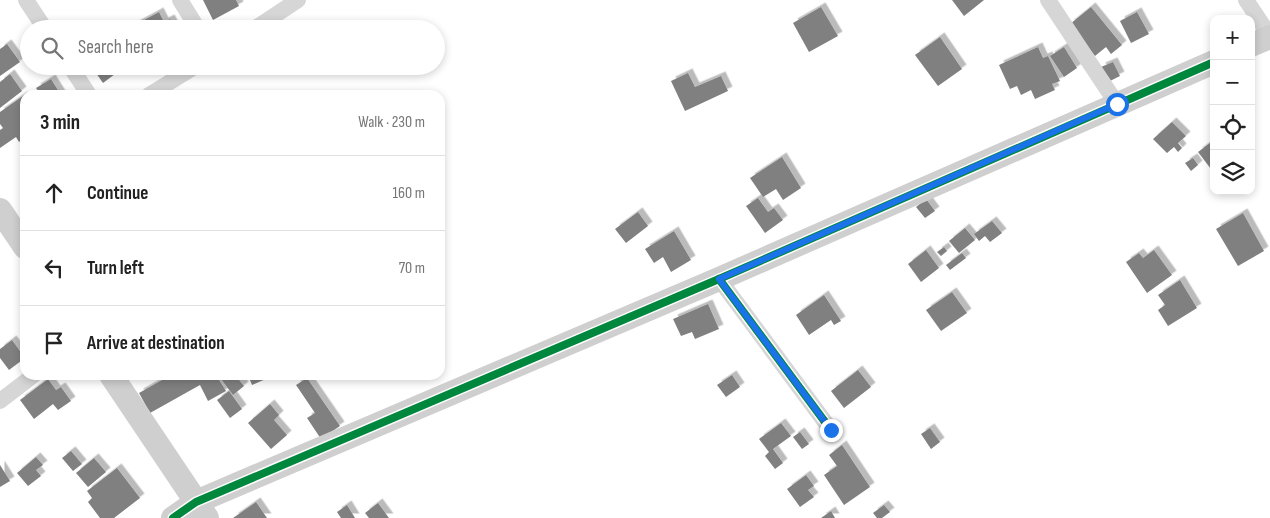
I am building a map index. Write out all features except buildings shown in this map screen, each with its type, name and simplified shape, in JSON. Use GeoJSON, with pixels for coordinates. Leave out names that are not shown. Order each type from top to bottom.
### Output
{"type":"FeatureCollection","features":[{"type":"Feature","properties":{"kind":"street"},"geometry":{"type":"LineString","coordinates":[[26,0],[39,20]]}},
{"type":"Feature","properties":{"kind":"street"},"geometry":{"type":"LineString","coordinates":[[180,0],[192,20]]}},
{"type":"Feature","properties":{"kind":"street"},"geometry":{"type":"LineString","coordinates":[[268,20],[298,0]]}},
{"type":"Feature","properties":{"kind":"street"},"geometry":{"type":"LineString","coordinates":[[1048,0],[1117,104]]}},
{"type":"Feature","properties":{"kind":"street"},"geometry":{"type":"LineString","coordinates":[[1246,0],[1270,37],[1255,43]]}},
{"type":"Feature","properties":{"kind":"street"},"geometry":{"type":"LineString","coordinates":[[173,518],[201,510],[719,279],[1210,64]]}},
{"type":"Feature","properties":{"kind":"street"},"geometry":{"type":"LineString","coordinates":[[76,75],[86,90]]}},
{"type":"Feature","properties":{"kind":"street"},"geometry":{"type":"LineString","coordinates":[[157,90],[181,75]]}},
{"type":"Feature","properties":{"kind":"street"},"geometry":{"type":"LineString","coordinates":[[0,210],[20,240]]}},
{"type":"Feature","properties":{"kind":"street"},"geometry":{"type":"LineString","coordinates":[[719,279],[831,430]]}},
{"type":"Feature","properties":{"kind":"street"},"geometry":{"type":"LineString","coordinates":[[0,401],[27,380]]}},
{"type":"Feature","properties":{"kind":"street"},"geometry":{"type":"LineString","coordinates":[[115,380],[201,510]]}},
{"type":"Feature","properties":{"kind":"cycle path"},"geometry":{"type":"LineString","coordinates":[[173,518],[196,502],[719,279],[1210,64]]}},
{"type":"Feature","properties":{"kind":"cycle path"},"geometry":{"type":"LineString","coordinates":[[719,279],[831,430]]}},
{"type":"Feature","properties":{"kind":"route"},"geometry":{"type":"LineString","coordinates":[[831,430],[719,279],[1117,104]]}}]}
